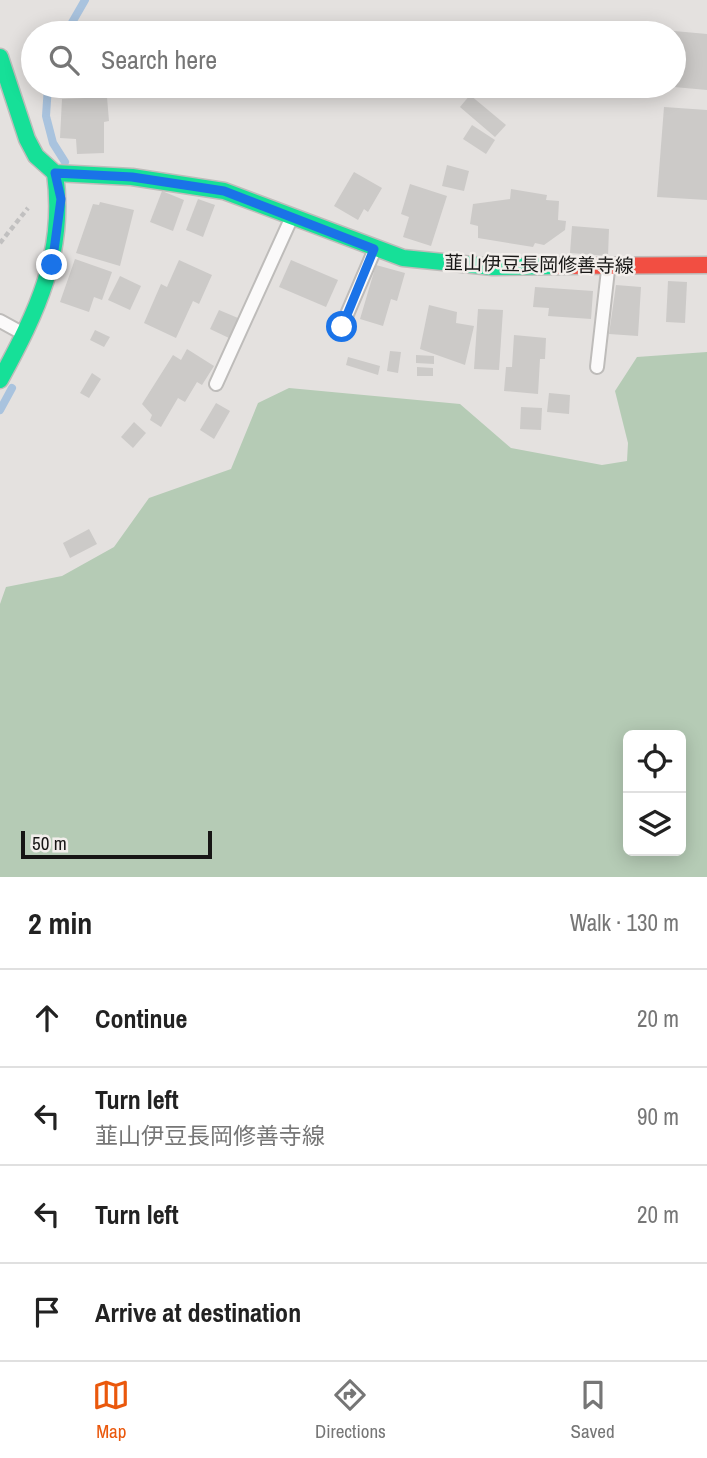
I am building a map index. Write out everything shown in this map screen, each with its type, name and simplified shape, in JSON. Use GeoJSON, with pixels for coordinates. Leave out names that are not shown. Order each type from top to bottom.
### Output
{"type":"FeatureCollection","features":[{"type":"Feature","properties":{"kind":"main road"},"geometry":{"type":"LineString","coordinates":[[0,57],[27,139],[36,156],[56,173],[61,199],[52,265],[0,380]]}},
{"type":"Feature","properties":{"kind":"main road","name":"韮山伊豆長岡修善寺線"},"geometry":{"type":"LineString","coordinates":[[56,173],[186,183],[224,191],[403,258],[469,265],[707,265]]}},
{"type":"Feature","properties":{"kind":"lane"},"geometry":{"type":"LineString","coordinates":[[216,384],[292,217]]}},
{"type":"Feature","properties":{"kind":"lane"},"geometry":{"type":"LineString","coordinates":[[342,327],[374,249]]}},
{"type":"Feature","properties":{"kind":"lane"},"geometry":{"type":"LineString","coordinates":[[597,367],[609,266]]}},
{"type":"Feature","properties":{"kind":"lane"},"geometry":{"type":"LineString","coordinates":[[0,321],[23,333]]}},
{"type":"Feature","properties":{"kind":"green space"},"geometry":{"type":"Polygon","coordinates":[[[707,352],[707,877],[0,877],[0,604],[6,587],[62,576],[114,547],[149,498],[231,469],[258,403],[289,388],[460,404],[511,448],[602,465],[627,461],[628,443],[615,391],[637,357],[707,352]]]}},
{"type":"Feature","properties":{"kind":"building"},"geometry":{"type":"Polygon","coordinates":[[[686,32],[707,34],[707,90],[686,88],[686,32]]]}},
{"type":"Feature","properties":{"kind":"building"},"geometry":{"type":"Polygon","coordinates":[[[107,98],[109,121],[104,122],[104,153],[77,154],[76,139],[60,138],[62,99],[107,98]]]}},
{"type":"Feature","properties":{"kind":"building"},"geometry":{"type":"Polygon","coordinates":[[[468,98],[474,98],[506,125],[495,137],[460,107],[468,98]]]}},
{"type":"Feature","properties":{"kind":"building"},"geometry":{"type":"Polygon","coordinates":[[[664,107],[707,110],[707,200],[657,197],[664,107]]]}},
{"type":"Feature","properties":{"kind":"building"},"geometry":{"type":"Polygon","coordinates":[[[472,125],[495,140],[486,154],[463,139],[472,125]]]}},
{"type":"Feature","properties":{"kind":"building"},"geometry":{"type":"Polygon","coordinates":[[[447,165],[469,171],[464,191],[442,186],[447,165]]]}},
{"type":"Feature","properties":{"kind":"building"},"geometry":{"type":"Polygon","coordinates":[[[354,172],[382,188],[368,212],[364,209],[358,220],[334,206],[354,172]]]}},
{"type":"Feature","properties":{"kind":"building"},"geometry":{"type":"Polygon","coordinates":[[[410,184],[447,196],[431,246],[403,237],[409,217],[401,214],[410,184]]]}},
{"type":"Feature","properties":{"kind":"building"},"geometry":{"type":"Polygon","coordinates":[[[511,189],[547,195],[546,200],[559,201],[558,220],[566,221],[565,230],[544,245],[535,243],[533,247],[478,238],[478,226],[470,224],[473,204],[510,199],[511,189]]]}},
{"type":"Feature","properties":{"kind":"building"},"geometry":{"type":"Polygon","coordinates":[[[162,191],[184,200],[173,231],[150,222],[162,191]]]}},
{"type":"Feature","properties":{"kind":"building"},"geometry":{"type":"Polygon","coordinates":[[[198,199],[215,205],[203,237],[186,230],[198,199]]]}},
{"type":"Feature","properties":{"kind":"building"},"geometry":{"type":"Polygon","coordinates":[[[100,202],[134,210],[120,266],[76,253],[93,204],[99,205],[100,202]]]}},
{"type":"Feature","properties":{"kind":"building"},"geometry":{"type":"Polygon","coordinates":[[[572,226],[609,229],[608,256],[570,253],[572,226]]]}},
{"type":"Feature","properties":{"kind":"building"},"geometry":{"type":"Polygon","coordinates":[[[75,259],[112,272],[102,300],[94,297],[89,312],[60,302],[75,259]]]}},
{"type":"Feature","properties":{"kind":"building"},"geometry":{"type":"Polygon","coordinates":[[[179,260],[212,275],[199,304],[193,301],[176,338],[144,323],[161,284],[167,287],[179,260]]]}},
{"type":"Feature","properties":{"kind":"building"},"geometry":{"type":"Polygon","coordinates":[[[291,260],[338,280],[326,307],[279,287],[291,260]]]}},
{"type":"Feature","properties":{"kind":"building"},"geometry":{"type":"Polygon","coordinates":[[[376,265],[405,273],[397,301],[391,299],[383,326],[360,319],[376,265]]]}},
{"type":"Feature","properties":{"kind":"building"},"geometry":{"type":"Polygon","coordinates":[[[120,276],[141,286],[130,310],[108,300],[120,276]]]}},
{"type":"Feature","properties":{"kind":"building"},"geometry":{"type":"Polygon","coordinates":[[[668,281],[687,282],[685,323],[666,322],[668,281]]]}},
{"type":"Feature","properties":{"kind":"building"},"geometry":{"type":"Polygon","coordinates":[[[616,285],[641,287],[638,336],[609,334],[616,285]]]}},
{"type":"Feature","properties":{"kind":"building"},"geometry":{"type":"Polygon","coordinates":[[[535,287],[593,291],[591,319],[548,316],[549,308],[533,307],[535,287]]]}},
{"type":"Feature","properties":{"kind":"building"},"geometry":{"type":"Polygon","coordinates":[[[429,305],[457,312],[456,323],[474,326],[465,365],[420,349],[429,305]]]}},
{"type":"Feature","properties":{"kind":"building"},"geometry":{"type":"Polygon","coordinates":[[[478,309],[503,310],[499,370],[474,369],[478,309]]]}},
{"type":"Feature","properties":{"kind":"building"},"geometry":{"type":"Polygon","coordinates":[[[219,310],[238,318],[229,338],[210,329],[219,310]]]}},
{"type":"Feature","properties":{"kind":"building"},"geometry":{"type":"Polygon","coordinates":[[[95,330],[110,337],[104,347],[90,340],[95,330]]]}},
{"type":"Feature","properties":{"kind":"building"},"geometry":{"type":"Polygon","coordinates":[[[514,335],[546,338],[545,359],[540,359],[538,394],[504,391],[506,367],[512,367],[514,335]]]}},
{"type":"Feature","properties":{"kind":"building"},"geometry":{"type":"Polygon","coordinates":[[[187,349],[214,366],[202,385],[197,382],[185,402],[178,398],[161,427],[150,420],[152,415],[142,404],[173,355],[181,360],[187,349]]]}},
{"type":"Feature","properties":{"kind":"building"},"geometry":{"type":"Polygon","coordinates":[[[390,351],[401,352],[398,373],[387,371],[390,351]]]}},
{"type":"Feature","properties":{"kind":"building"},"geometry":{"type":"Polygon","coordinates":[[[416,355],[434,356],[434,364],[416,363],[416,355]]]}},
{"type":"Feature","properties":{"kind":"building"},"geometry":{"type":"Polygon","coordinates":[[[348,357],[380,366],[378,375],[346,365],[348,357]]]}},
{"type":"Feature","properties":{"kind":"building"},"geometry":{"type":"Polygon","coordinates":[[[417,367],[433,368],[433,376],[417,376],[417,367]]]}},
{"type":"Feature","properties":{"kind":"building"},"geometry":{"type":"Polygon","coordinates":[[[92,373],[101,379],[89,398],[80,393],[92,373]]]}},
{"type":"Feature","properties":{"kind":"building"},"geometry":{"type":"Polygon","coordinates":[[[549,393],[570,395],[569,414],[547,412],[549,393]]]}},
{"type":"Feature","properties":{"kind":"building"},"geometry":{"type":"Polygon","coordinates":[[[216,403],[230,411],[214,439],[200,430],[216,403]]]}},
{"type":"Feature","properties":{"kind":"building"},"geometry":{"type":"Polygon","coordinates":[[[521,407],[542,408],[541,430],[520,429],[521,407]]]}},
{"type":"Feature","properties":{"kind":"building"},"geometry":{"type":"Polygon","coordinates":[[[134,422],[146,433],[133,448],[121,437],[134,422]]]}},
{"type":"Feature","properties":{"kind":"building"},"geometry":{"type":"Polygon","coordinates":[[[89,529],[97,544],[70,558],[63,543],[89,529]]]}},
{"type":"Feature","properties":{"kind":"waterway"},"geometry":{"type":"LineString","coordinates":[[73,21],[85,0]]}},
{"type":"Feature","properties":{"kind":"waterway"},"geometry":{"type":"LineString","coordinates":[[47,98],[46,116],[53,143],[65,162]]}},
{"type":"Feature","properties":{"kind":"waterway"},"geometry":{"type":"LineString","coordinates":[[0,410],[12,388]]}},
{"type":"Feature","properties":{"kind":"traffic: fast"},"geometry":{"type":"LineString","coordinates":[[0,57],[27,139],[36,156],[55,173],[132,177],[224,191],[403,258],[493,267],[558,266]]}},
{"type":"Feature","properties":{"kind":"traffic: fast"},"geometry":{"type":"LineString","coordinates":[[0,380],[37,306],[52,256],[56,230],[55,173]]}},
{"type":"Feature","properties":{"kind":"traffic: jam"},"geometry":{"type":"LineString","coordinates":[[558,266],[707,265]]}},
{"type":"Feature","properties":{"kind":"route"},"geometry":{"type":"LineString","coordinates":[[52,265],[60,225],[61,199],[55,173],[132,177],[186,183],[224,191],[374,249],[342,327]]}}]}
